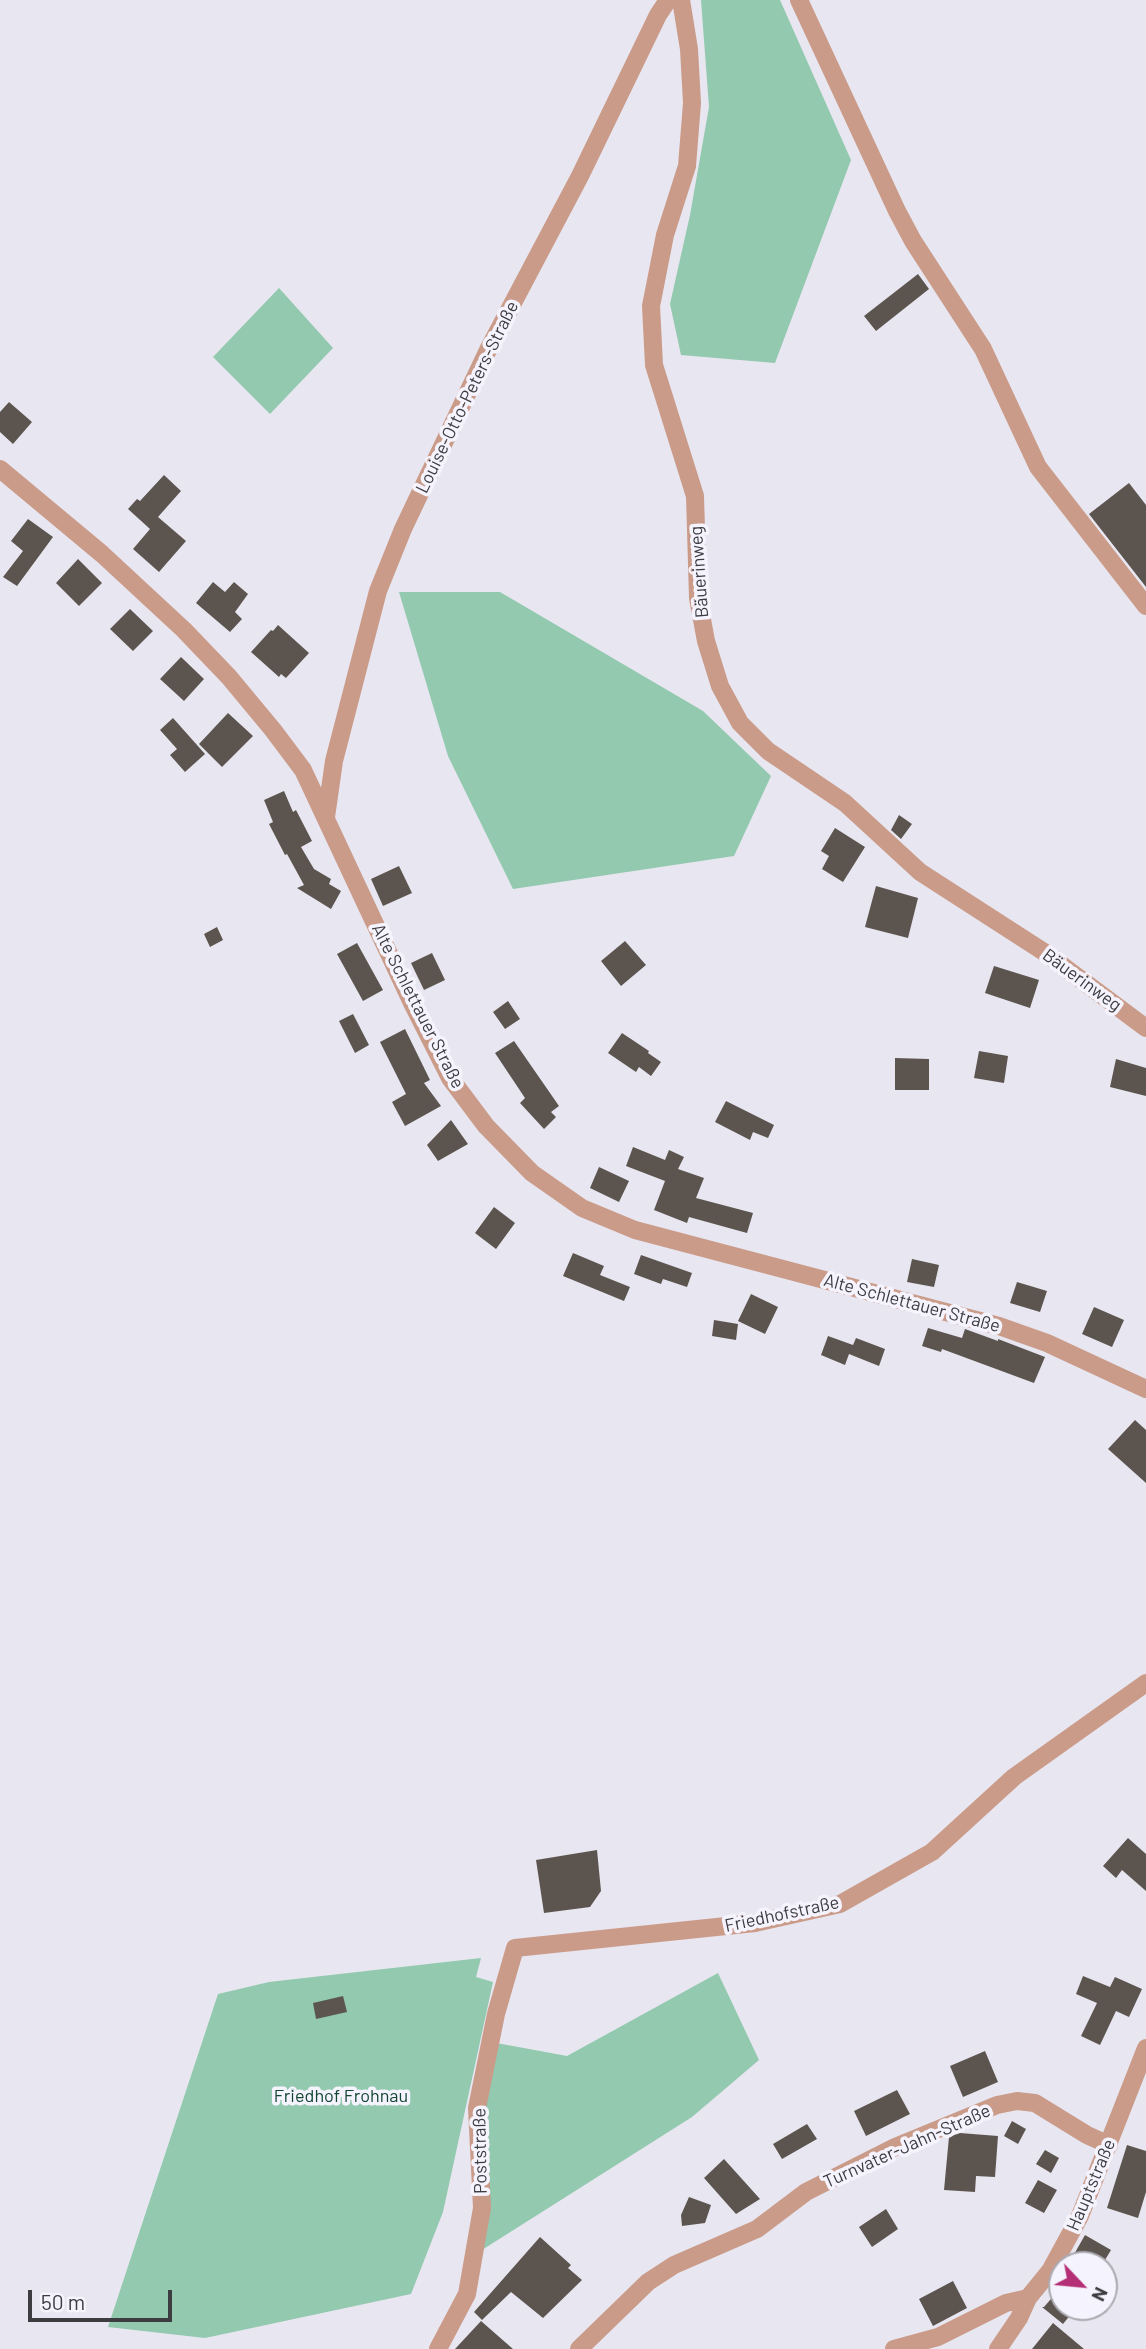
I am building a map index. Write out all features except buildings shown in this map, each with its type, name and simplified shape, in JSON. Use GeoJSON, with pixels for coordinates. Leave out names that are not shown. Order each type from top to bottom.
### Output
{"type":"FeatureCollection","features":[{"type":"Feature","properties":{"kind":"street","name":"Louise-Otto-Peters-Straße"},"geometry":{"type":"LineString","coordinates":[[326,817],[334,761],[378,591],[403,529],[488,350],[580,176],[658,15],[668,0]]}},
{"type":"Feature","properties":{"kind":"street","name":"Bäuerinweg"},"geometry":{"type":"LineString","coordinates":[[681,0],[689,49],[692,103],[687,166],[665,235],[651,306],[654,365],[695,496],[698,598],[706,641],[720,686],[740,723],[768,751],[845,803],[920,872],[1044,952],[1146,1028]]}},
{"type":"Feature","properties":{"kind":"street"},"geometry":{"type":"LineString","coordinates":[[799,0],[897,211],[913,241],[983,349],[1038,467],[1146,606]]}},
{"type":"Feature","properties":{"kind":"street","name":"Alte Schlettauer Straße"},"geometry":{"type":"LineString","coordinates":[[0,470],[102,554],[184,630],[229,677],[303,771],[450,1078],[486,1126],[532,1173],[582,1208],[635,1230],[999,1326],[1048,1343],[1146,1389]]}},
{"type":"Feature","properties":{"kind":"street"},"geometry":{"type":"LineString","coordinates":[[303,771],[334,761]]}},
{"type":"Feature","properties":{"kind":"street","name":"Friedhofstraße"},"geometry":{"type":"LineString","coordinates":[[515,1948],[755,1923],[840,1904],[932,1852],[1014,1777],[1146,1683]]}},
{"type":"Feature","properties":{"kind":"street","name":"Poststraße"},"geometry":{"type":"LineString","coordinates":[[438,2349],[467,2294],[482,2208],[477,2108],[496,2014],[515,1948]]}},
{"type":"Feature","properties":{"kind":"street","name":"Hauptstraße"},"geometry":{"type":"LineString","coordinates":[[998,2349],[1028,2298],[1050,2271],[1080,2216],[1146,2048]]}},
{"type":"Feature","properties":{"kind":"street","name":"Turnvater-Jahn-Straße"},"geometry":{"type":"LineString","coordinates":[[579,2349],[648,2282],[674,2265],[757,2229],[806,2192],[895,2147],[997,2105],[1017,2101],[1035,2104],[1109,2145]]}},
{"type":"Feature","properties":{"kind":"street"},"geometry":{"type":"LineString","coordinates":[[894,2349],[938,2337],[1006,2303],[1028,2298]]}},
{"type":"Feature","properties":{"kind":"green space"},"geometry":{"type":"Polygon","coordinates":[[[701,0],[780,0],[851,160],[775,363],[681,355],[670,304],[690,215],[709,107],[701,0]]]}},
{"type":"Feature","properties":{"kind":"green space"},"geometry":{"type":"Polygon","coordinates":[[[279,288],[333,348],[270,414],[213,357],[279,288]]]}},
{"type":"Feature","properties":{"kind":"green space"},"geometry":{"type":"Polygon","coordinates":[[[399,592],[500,592],[703,711],[771,776],[734,856],[513,889],[448,756],[399,592]]]}},
{"type":"Feature","properties":{"kind":"green space","name":"Friedhof Frohnau"},"geometry":{"type":"Polygon","coordinates":[[[481,1958],[476,1977],[493,1982],[443,2212],[411,2294],[205,2338],[108,2327],[218,1994],[269,1982],[481,1958]]]}},
{"type":"Feature","properties":{"kind":"green space"},"geometry":{"type":"Polygon","coordinates":[[[718,1973],[759,2060],[692,2117],[474,2255],[477,2108],[491,2042],[567,2056],[718,1973]]]}}]}
